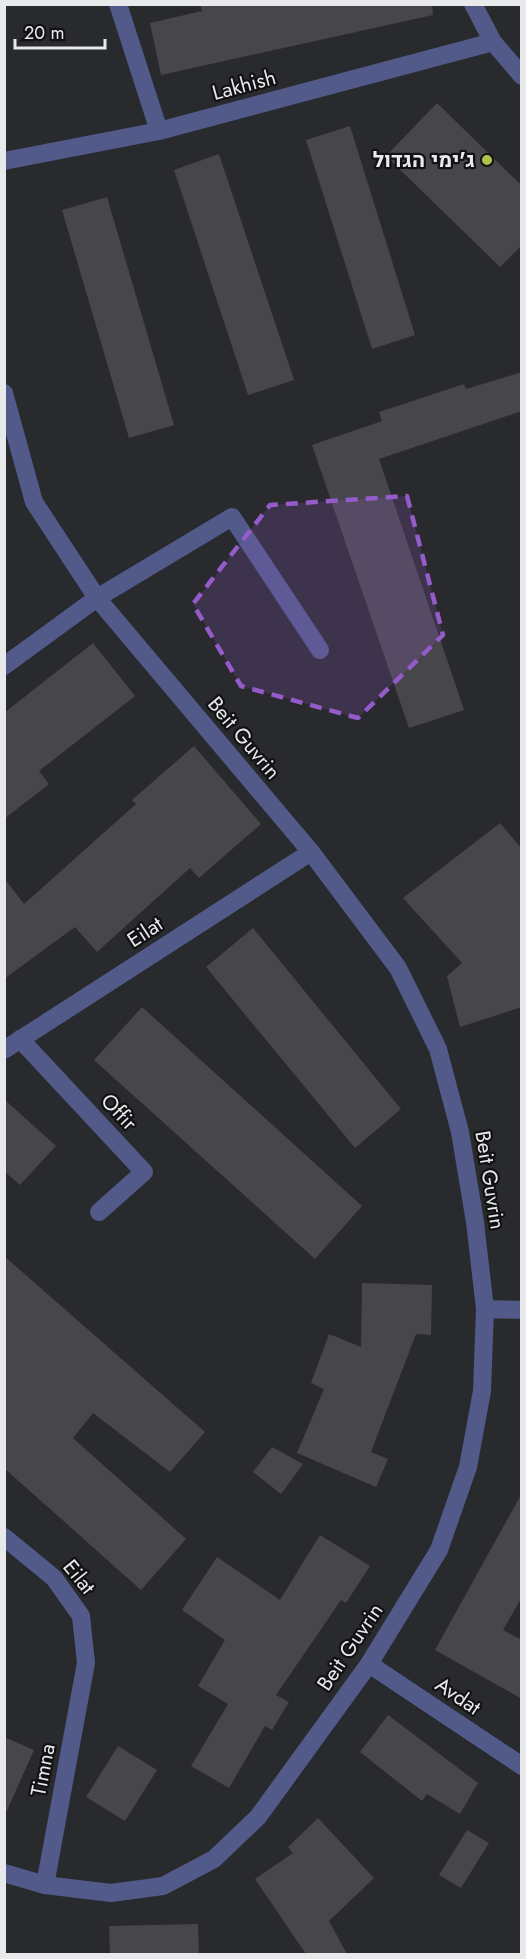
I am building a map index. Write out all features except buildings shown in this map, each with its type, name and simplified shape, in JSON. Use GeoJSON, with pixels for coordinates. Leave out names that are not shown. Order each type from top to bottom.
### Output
{"type":"FeatureCollection","features":[{"type":"Feature","properties":{"kind":"street"},"geometry":{"type":"LineString","coordinates":[[118,4],[159,131]]}},
{"type":"Feature","properties":{"kind":"street"},"geometry":{"type":"LineString","coordinates":[[473,4],[493,42],[522,76]]}},
{"type":"Feature","properties":{"kind":"street","name":"Lakhish"},"geometry":{"type":"LineString","coordinates":[[4,161],[159,131],[493,42]]}},
{"type":"Feature","properties":{"kind":"street","name":"Beit Guvrin"},"geometry":{"type":"LineString","coordinates":[[4,393],[34,502],[97,598],[311,852],[398,968],[438,1049],[460,1132],[475,1222],[485,1309],[482,1391],[468,1467],[439,1550],[369,1664],[258,1817],[214,1859],[163,1886],[111,1893],[45,1885],[4,1873]]}},
{"type":"Feature","properties":{"kind":"street"},"geometry":{"type":"LineString","coordinates":[[4,666],[97,598],[232,517],[320,651]]}},
{"type":"Feature","properties":{"kind":"street","name":"Eilat"},"geometry":{"type":"LineString","coordinates":[[4,1050],[311,852]]}},
{"type":"Feature","properties":{"kind":"street","name":"Offir"},"geometry":{"type":"LineString","coordinates":[[20,1039],[144,1172],[99,1212]]}},
{"type":"Feature","properties":{"kind":"street"},"geometry":{"type":"LineString","coordinates":[[485,1309],[522,1310]]}},
{"type":"Feature","properties":{"kind":"street","name":"Eilat"},"geometry":{"type":"LineString","coordinates":[[4,1537],[54,1578],[81,1616],[86,1663]]}},
{"type":"Feature","properties":{"kind":"street","name":"Timna"},"geometry":{"type":"LineString","coordinates":[[45,1885],[86,1663]]}},
{"type":"Feature","properties":{"kind":"street","name":"Avdat"},"geometry":{"type":"LineString","coordinates":[[369,1664],[522,1766]]}},
{"type":"Feature","properties":{"kind":"highlighted area"},"geometry":{"type":"Polygon","coordinates":[[[407,496],[443,635],[358,718],[241,686],[193,604],[270,505],[407,496]]]}},
{"type":"Feature","properties":{"kind":"place","name":"ג'ימי הגדול"},"geometry":{"type":"Point","coordinates":[487,160]}}]}
